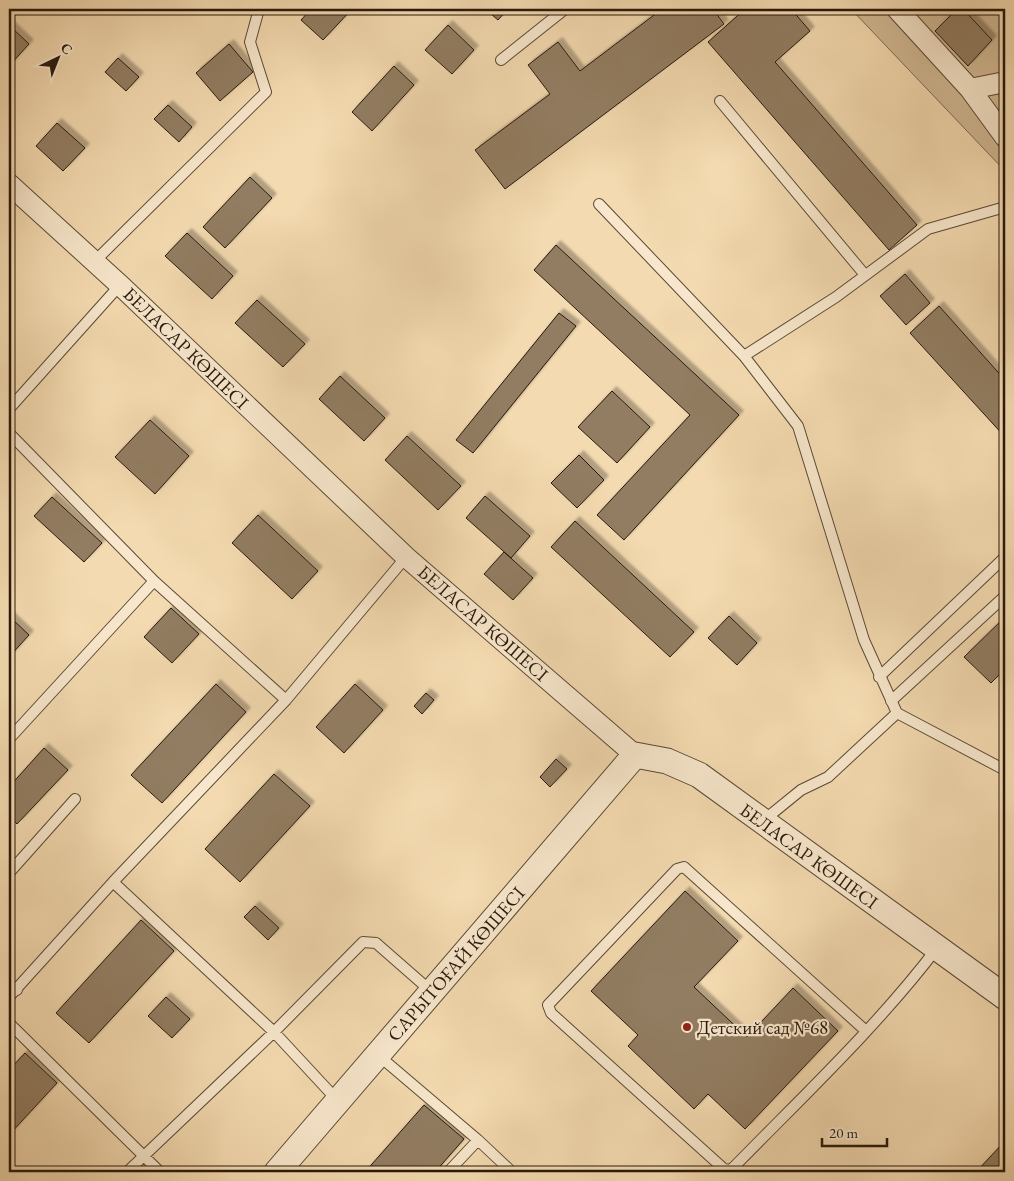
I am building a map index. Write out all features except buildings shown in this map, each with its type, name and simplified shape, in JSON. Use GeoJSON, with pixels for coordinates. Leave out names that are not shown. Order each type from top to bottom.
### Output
{"type":"FeatureCollection","features":[{"type":"Feature","properties":{"kind":"street"},"geometry":{"type":"LineString","coordinates":[[897,9],[970,89],[1005,137]]}},
{"type":"Feature","properties":{"kind":"street"},"geometry":{"type":"LineString","coordinates":[[970,89],[1005,82]]}},
{"type":"Feature","properties":{"kind":"street","name":"БЕЛАСАР КӨШЕСІ"},"geometry":{"type":"LineString","coordinates":[[9,184],[120,285],[406,557],[635,755],[667,761],[699,775],[1005,997]]}},
{"type":"Feature","properties":{"kind":"street","name":"САРЫТОҒАЙ КӨШЕСІ"},"geometry":{"type":"LineString","coordinates":[[277,1172],[635,755]]}},
{"type":"Feature","properties":{"kind":"lane"},"geometry":{"type":"LineString","coordinates":[[94,262],[266,92],[250,42],[259,9]]}},
{"type":"Feature","properties":{"kind":"lane"},"geometry":{"type":"LineString","coordinates":[[501,60],[565,9]]}},
{"type":"Feature","properties":{"kind":"lane"},"geometry":{"type":"LineString","coordinates":[[720,101],[865,275]]}},
{"type":"Feature","properties":{"kind":"lane"},"geometry":{"type":"LineString","coordinates":[[598,204],[744,356],[798,426],[864,640],[879,677],[898,713],[1005,770]]}},
{"type":"Feature","properties":{"kind":"lane"},"geometry":{"type":"LineString","coordinates":[[744,356],[836,296],[928,228],[1005,206]]}},
{"type":"Feature","properties":{"kind":"lane"},"geometry":{"type":"LineString","coordinates":[[9,409],[120,285]]}},
{"type":"Feature","properties":{"kind":"lane"},"geometry":{"type":"LineString","coordinates":[[9,433],[154,582],[286,700]]}},
{"type":"Feature","properties":{"kind":"lane"},"geometry":{"type":"LineString","coordinates":[[11,990],[286,700],[406,557]]}},
{"type":"Feature","properties":{"kind":"lane"},"geometry":{"type":"LineString","coordinates":[[879,677],[1005,557]]}},
{"type":"Feature","properties":{"kind":"lane"},"geometry":{"type":"LineString","coordinates":[[9,739],[154,582]]}},
{"type":"Feature","properties":{"kind":"lane"},"geometry":{"type":"LineString","coordinates":[[891,700],[1005,596]]}},
{"type":"Feature","properties":{"kind":"lane"},"geometry":{"type":"LineString","coordinates":[[762,822],[801,790],[828,777],[898,713]]}},
{"type":"Feature","properties":{"kind":"lane"},"geometry":{"type":"LineString","coordinates":[[9,873],[75,799]]}},
{"type":"Feature","properties":{"kind":"lane"},"geometry":{"type":"LineString","coordinates":[[866,1031],[684,867],[677,869],[548,1004],[551,1013],[724,1169],[731,1170],[866,1031],[916,976],[938,948]]}},
{"type":"Feature","properties":{"kind":"lane"},"geometry":{"type":"LineString","coordinates":[[113,882],[274,1032],[338,1101]]}},
{"type":"Feature","properties":{"kind":"lane"},"geometry":{"type":"LineString","coordinates":[[128,1172],[274,1032],[363,942],[376,944],[432,992]]}},
{"type":"Feature","properties":{"kind":"lane"},"geometry":{"type":"LineString","coordinates":[[9,1023],[160,1172]]}},
{"type":"Feature","properties":{"kind":"lane"},"geometry":{"type":"LineString","coordinates":[[378,1055],[478,1140],[512,1172]]}},
{"type":"Feature","properties":{"kind":"lane"},"geometry":{"type":"LineString","coordinates":[[448,1172],[478,1140]]}},
{"type":"Feature","properties":{"kind":"shaded area"},"geometry":{"type":"Polygon","coordinates":[[[851,9],[1005,9],[1005,171],[851,9]]]}},
{"type":"Feature","properties":{"kind":"place","name":"Детский сад №68"},"geometry":{"type":"Point","coordinates":[687,1027]}}]}
